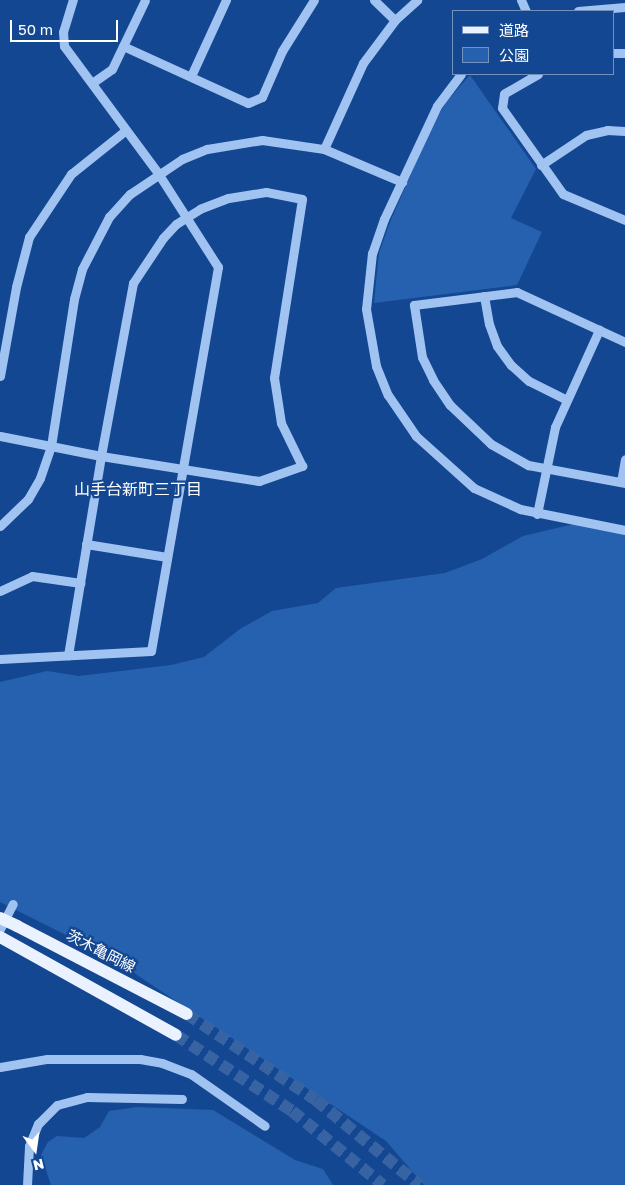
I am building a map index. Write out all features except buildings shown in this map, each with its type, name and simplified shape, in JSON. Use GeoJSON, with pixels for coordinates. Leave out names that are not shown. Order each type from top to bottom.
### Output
{"type":"FeatureCollection","features":[{"type":"Feature","properties":{"kind":"main road","name":"茨木亀岡線"},"geometry":{"type":"LineString","coordinates":[[0,918],[187,1014]]}},
{"type":"Feature","properties":{"kind":"main road"},"geometry":{"type":"LineString","coordinates":[[4,940],[176,1035]]}},
{"type":"Feature","properties":{"kind":"street"},"geometry":{"type":"LineString","coordinates":[[0,659],[151,651],[218,267],[158,173],[64,46],[63,32],[73,0]]}},
{"type":"Feature","properties":{"kind":"street"},"geometry":{"type":"LineString","coordinates":[[92,83],[112,69],[144,0]]}},
{"type":"Feature","properties":{"kind":"street"},"geometry":{"type":"LineString","coordinates":[[191,76],[226,0]]}},
{"type":"Feature","properties":{"kind":"street"},"geometry":{"type":"LineString","coordinates":[[123,46],[248,103],[262,97],[282,51],[314,0]]}},
{"type":"Feature","properties":{"kind":"street"},"geometry":{"type":"LineString","coordinates":[[374,0],[395,20]]}},
{"type":"Feature","properties":{"kind":"street"},"geometry":{"type":"LineString","coordinates":[[324,149],[363,63],[395,20],[417,0]]}},
{"type":"Feature","properties":{"kind":"street"},"geometry":{"type":"LineString","coordinates":[[590,10],[625,7]]}},
{"type":"Feature","properties":{"kind":"street"},"geometry":{"type":"LineString","coordinates":[[460,75],[437,106],[375,244],[367,283],[366,309],[376,366],[400,416],[416,436],[446,465],[494,499],[537,514],[625,530]]}},
{"type":"Feature","properties":{"kind":"street"},"geometry":{"type":"LineString","coordinates":[[536,75],[504,94],[502,108],[563,194],[625,220]]}},
{"type":"Feature","properties":{"kind":"street"},"geometry":{"type":"LineString","coordinates":[[0,376],[16,287],[29,237],[71,174],[126,130]]}},
{"type":"Feature","properties":{"kind":"street"},"geometry":{"type":"LineString","coordinates":[[541,165],[586,135],[607,130],[625,131]]}},
{"type":"Feature","properties":{"kind":"street"},"geometry":{"type":"LineString","coordinates":[[0,526],[28,499],[40,478],[51,446],[74,299],[82,269],[109,217],[130,194],[158,173],[207,149],[235,143],[286,142],[324,149],[402,182]]}},
{"type":"Feature","properties":{"kind":"street"},"geometry":{"type":"LineString","coordinates":[[0,436],[101,456],[259,481],[302,466],[281,423],[274,378],[302,199],[266,192],[248,194],[217,202],[187,216],[163,238],[133,283],[101,456],[68,655]]}},
{"type":"Feature","properties":{"kind":"street"},"geometry":{"type":"LineString","coordinates":[[625,342],[518,292],[414,306],[422,357],[450,405],[477,432],[509,456],[547,469],[623,483],[625,459]]}},
{"type":"Feature","properties":{"kind":"street"},"geometry":{"type":"LineString","coordinates":[[484,296],[489,324],[497,346],[511,365],[529,381],[567,400]]}},
{"type":"Feature","properties":{"kind":"street"},"geometry":{"type":"LineString","coordinates":[[537,514],[555,426],[599,330]]}},
{"type":"Feature","properties":{"kind":"street"},"geometry":{"type":"LineString","coordinates":[[86,544],[167,557]]}},
{"type":"Feature","properties":{"kind":"street"},"geometry":{"type":"LineString","coordinates":[[0,591],[32,576],[80,583]]}},
{"type":"Feature","properties":{"kind":"street"},"geometry":{"type":"LineString","coordinates":[[0,929],[13,904]]}},
{"type":"Feature","properties":{"kind":"street"},"geometry":{"type":"LineString","coordinates":[[0,1067],[47,1059],[140,1060],[162,1063],[191,1074],[265,1126]]}},
{"type":"Feature","properties":{"kind":"street"},"geometry":{"type":"LineString","coordinates":[[27,1185],[32,1139],[38,1124],[57,1105],[87,1097],[182,1099]]}},
{"type":"Feature","properties":{"kind":"green space"},"geometry":{"type":"Polygon","coordinates":[[[470,75],[536,169],[511,218],[542,232],[517,285],[374,303],[379,253],[390,222],[435,120],[447,101],[470,75]]]}},
{"type":"Feature","properties":{"kind":"green space"},"geometry":{"type":"Polygon","coordinates":[[[578,523],[625,532],[625,1185],[424,1185],[386,1141],[110,957],[0,902],[0,682],[47,671],[79,676],[171,665],[204,657],[240,629],[272,611],[318,603],[336,588],[445,573],[482,559],[523,536],[578,523]]]}},
{"type":"Feature","properties":{"kind":"green space"},"geometry":{"type":"Polygon","coordinates":[[[137,1107],[213,1110],[295,1160],[323,1169],[333,1185],[51,1185],[41,1155],[48,1142],[57,1136],[84,1138],[100,1127],[109,1111],[137,1107]]]}},
{"type":"Feature","properties":{"kind":"tunnel"},"geometry":{"type":"LineString","coordinates":[[187,1014],[316,1100],[419,1185]]}},
{"type":"Feature","properties":{"kind":"tunnel"},"geometry":{"type":"LineString","coordinates":[[176,1035],[292,1111],[383,1185]]}},
{"type":"Feature","properties":{"kind":"district","name":"山手台新町三丁目"},"geometry":{"type":"Point","coordinates":[138,489]}}]}
